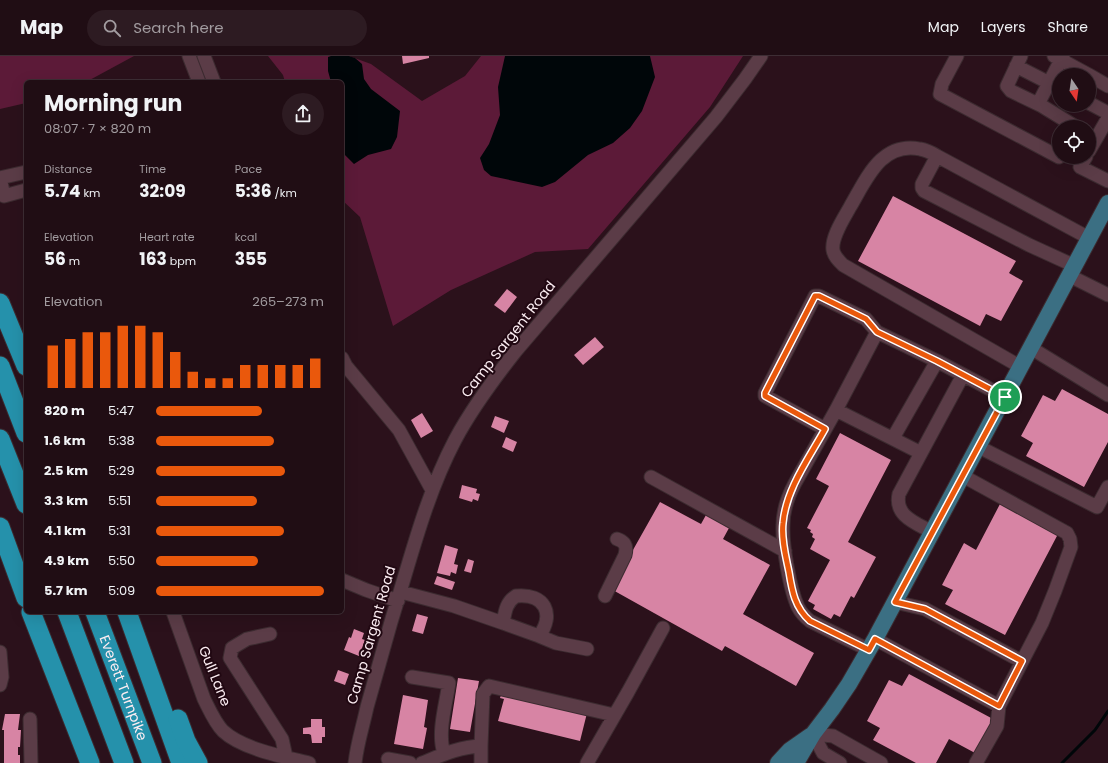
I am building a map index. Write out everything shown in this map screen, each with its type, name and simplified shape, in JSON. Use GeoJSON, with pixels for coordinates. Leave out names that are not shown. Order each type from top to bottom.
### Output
{"type":"FeatureCollection","features":[{"type":"Feature","properties":{"kind":"highway"},"geometry":{"type":"LineString","coordinates":[[0,303],[24,361]]}},
{"type":"Feature","properties":{"kind":"highway"},"geometry":{"type":"LineString","coordinates":[[0,366],[24,428]]}},
{"type":"Feature","properties":{"kind":"highway"},"geometry":{"type":"LineString","coordinates":[[0,439],[24,499]]}},
{"type":"Feature","properties":{"kind":"highway"},"geometry":{"type":"LineString","coordinates":[[0,528],[24,593]]}},
{"type":"Feature","properties":{"kind":"highway"},"geometry":{"type":"LineString","coordinates":[[32,614],[90,763]]}},
{"type":"Feature","properties":{"kind":"highway","name":"Everett Turnpike"},"geometry":{"type":"LineString","coordinates":[[68,614],[124,763]]}},
{"type":"Feature","properties":{"kind":"highway","name":"Everett Turnpike"},"geometry":{"type":"LineString","coordinates":[[96,614],[152,763]]}},
{"type":"Feature","properties":{"kind":"highway"},"geometry":{"type":"LineString","coordinates":[[128,614],[180,763]]}},
{"type":"Feature","properties":{"kind":"highway"},"geometry":{"type":"LineString","coordinates":[[143,655],[168,695],[186,741],[198,763]]}},
{"type":"Feature","properties":{"kind":"main road"},"geometry":{"type":"LineString","coordinates":[[796,763],[813,734],[832,709],[872,645],[1108,203]]}},
{"type":"Feature","properties":{"kind":"main road"},"geometry":{"type":"LineString","coordinates":[[778,763],[790,750],[813,734]]}},
{"type":"Feature","properties":{"kind":"street"},"geometry":{"type":"LineString","coordinates":[[189,56],[197,80]]}},
{"type":"Feature","properties":{"kind":"street"},"geometry":{"type":"LineString","coordinates":[[204,56],[213,80]]}},
{"type":"Feature","properties":{"kind":"street","name":"Camp Sargent Road"},"geometry":{"type":"LineString","coordinates":[[355,763],[360,733],[414,544],[432,490],[454,440],[492,380],[716,117],[761,56]]}},
{"type":"Feature","properties":{"kind":"street"},"geometry":{"type":"LineString","coordinates":[[957,56],[942,84],[940,94],[1052,153]]}},
{"type":"Feature","properties":{"kind":"street"},"geometry":{"type":"LineString","coordinates":[[1057,68],[1059,57],[1077,68]]}},
{"type":"Feature","properties":{"kind":"street"},"geometry":{"type":"LineString","coordinates":[[1052,84],[1018,61],[1007,86],[1011,90],[1064,120]]}},
{"type":"Feature","properties":{"kind":"street"},"geometry":{"type":"LineString","coordinates":[[1096,79],[1108,86]]}},
{"type":"Feature","properties":{"kind":"street"},"geometry":{"type":"LineString","coordinates":[[1038,104],[1052,87]]}},
{"type":"Feature","properties":{"kind":"street"},"geometry":{"type":"LineString","coordinates":[[1096,107],[1108,113]]}},
{"type":"Feature","properties":{"kind":"street"},"geometry":{"type":"LineString","coordinates":[[1096,133],[1108,118]]}},
{"type":"Feature","properties":{"kind":"street"},"geometry":{"type":"LineString","coordinates":[[1021,367],[843,265],[836,258],[833,249],[838,229],[875,165],[885,156],[894,151],[905,148],[922,149],[937,156],[1090,238]]}},
{"type":"Feature","properties":{"kind":"street"},"geometry":{"type":"LineString","coordinates":[[937,156],[922,184],[924,191],[1029,245],[1108,295]]}},
{"type":"Feature","properties":{"kind":"street"},"geometry":{"type":"LineString","coordinates":[[1086,164],[1108,181]]}},
{"type":"Feature","properties":{"kind":"street"},"geometry":{"type":"LineString","coordinates":[[24,172],[0,178],[4,196],[24,191]]}},
{"type":"Feature","properties":{"kind":"street"},"geometry":{"type":"LineString","coordinates":[[825,429],[765,396],[765,393],[815,296],[819,296],[866,319],[877,332],[937,361],[1005,397]]}},
{"type":"Feature","properties":{"kind":"street"},"geometry":{"type":"LineString","coordinates":[[877,332],[789,496],[783,525],[790,584],[798,607],[803,615],[810,621],[872,645],[999,706]]}},
{"type":"Feature","properties":{"kind":"street"},"geometry":{"type":"LineString","coordinates":[[1031,348],[1108,395]]}},
{"type":"Feature","properties":{"kind":"street"},"geometry":{"type":"LineString","coordinates":[[893,438],[937,361]]}},
{"type":"Feature","properties":{"kind":"street"},"geometry":{"type":"LineString","coordinates":[[344,362],[399,430],[432,490]]}},
{"type":"Feature","properties":{"kind":"street"},"geometry":{"type":"LineString","coordinates":[[932,532],[906,517],[901,512],[898,500],[899,494],[963,375]]}},
{"type":"Feature","properties":{"kind":"street"},"geometry":{"type":"LineString","coordinates":[[836,410],[921,453]]}},
{"type":"Feature","properties":{"kind":"street"},"geometry":{"type":"LineString","coordinates":[[979,447],[1098,507],[1108,487]]}},
{"type":"Feature","properties":{"kind":"street"},"geometry":{"type":"LineString","coordinates":[[963,476],[1067,532],[1071,547],[1042,624],[999,706],[997,726],[976,763]]}},
{"type":"Feature","properties":{"kind":"street"},"geometry":{"type":"LineString","coordinates":[[651,477],[785,551]]}},
{"type":"Feature","properties":{"kind":"street"},"geometry":{"type":"LineString","coordinates":[[605,596],[625,555],[626,550],[624,543],[617,539]]}},
{"type":"Feature","properties":{"kind":"street"},"geometry":{"type":"LineString","coordinates":[[344,581],[366,590],[454,606],[556,643],[587,649]]}},
{"type":"Feature","properties":{"kind":"street"},"geometry":{"type":"LineString","coordinates":[[504,623],[506,609],[511,599],[516,596],[535,598],[543,605],[547,619],[545,628],[539,636]]}},
{"type":"Feature","properties":{"kind":"street"},"geometry":{"type":"LineString","coordinates":[[895,602],[925,609],[1022,661]]}},
{"type":"Feature","properties":{"kind":"street","name":"Gull Lane"},"geometry":{"type":"LineString","coordinates":[[174,614],[204,699],[223,730],[243,744],[309,763]]}},
{"type":"Feature","properties":{"kind":"street"},"geometry":{"type":"LineString","coordinates":[[587,763],[663,628]]}},
{"type":"Feature","properties":{"kind":"street"},"geometry":{"type":"LineString","coordinates":[[270,634],[247,639],[232,648],[230,658],[282,740],[286,757]]}},
{"type":"Feature","properties":{"kind":"street"},"geometry":{"type":"LineString","coordinates":[[0,652],[2,677],[0,685]]}},
{"type":"Feature","properties":{"kind":"street"},"geometry":{"type":"LineString","coordinates":[[412,677],[450,683],[441,735],[444,753]]}},
{"type":"Feature","properties":{"kind":"street"},"geometry":{"type":"LineString","coordinates":[[481,763],[483,694],[489,686],[614,715]]}},
{"type":"Feature","properties":{"kind":"street"},"geometry":{"type":"LineString","coordinates":[[30,719],[31,763]]}},
{"type":"Feature","properties":{"kind":"street"},"geometry":{"type":"LineString","coordinates":[[813,734],[823,753],[840,763]]}},
{"type":"Feature","properties":{"kind":"street"},"geometry":{"type":"LineString","coordinates":[[813,734],[833,736],[881,763]]}},
{"type":"Feature","properties":{"kind":"street"},"geometry":{"type":"LineString","coordinates":[[422,763],[444,753],[469,746],[481,746]]}},
{"type":"Feature","properties":{"kind":"street"},"geometry":{"type":"LineString","coordinates":[[388,759],[410,763]]}},
{"type":"Feature","properties":{"kind":"shaded area"},"geometry":{"type":"Polygon","coordinates":[[[0,56],[134,56],[90,80],[24,80],[24,103],[0,109],[0,56]]]}},
{"type":"Feature","properties":{"kind":"shaded area"},"geometry":{"type":"Polygon","coordinates":[[[268,56],[349,56],[371,64],[422,101],[465,76],[481,56],[743,56],[710,107],[588,249],[535,252],[451,290],[393,326],[360,217],[344,202],[344,80],[284,80],[283,75],[268,56]]]}},
{"type":"Feature","properties":{"kind":"shaded area"},"geometry":{"type":"Polygon","coordinates":[[[349,56],[355,58],[362,64],[364,79],[371,89],[400,111],[397,137],[391,149],[368,155],[354,164],[344,154],[344,80],[330,80],[328,71],[328,57],[349,56]]]}},
{"type":"Feature","properties":{"kind":"shaded area"},"geometry":{"type":"Polygon","coordinates":[[[505,56],[650,56],[655,77],[642,111],[630,128],[613,143],[588,155],[555,182],[542,187],[491,176],[484,170],[480,158],[489,144],[500,115],[498,87],[505,56]]]}},
{"type":"Feature","properties":{"kind":"building"},"geometry":{"type":"Polygon","coordinates":[[[402,56],[429,56],[429,58],[403,64],[402,56]]]}},
{"type":"Feature","properties":{"kind":"building"},"geometry":{"type":"Polygon","coordinates":[[[893,196],[1016,261],[1009,273],[1023,281],[1001,321],[986,314],[980,326],[858,261],[893,196]]]}},
{"type":"Feature","properties":{"kind":"building"},"geometry":{"type":"Polygon","coordinates":[[[507,289],[517,297],[505,313],[494,305],[507,289]]]}},
{"type":"Feature","properties":{"kind":"building"},"geometry":{"type":"Polygon","coordinates":[[[595,337],[604,347],[583,365],[574,355],[595,337]]]}},
{"type":"Feature","properties":{"kind":"building"},"geometry":{"type":"Polygon","coordinates":[[[1062,389],[1108,414],[1108,442],[1084,487],[1026,456],[1033,443],[1021,436],[1043,395],[1055,401],[1062,389]]]}},
{"type":"Feature","properties":{"kind":"building"},"geometry":{"type":"Polygon","coordinates":[[[422,413],[433,431],[421,438],[411,420],[422,413]]]}},
{"type":"Feature","properties":{"kind":"building"},"geometry":{"type":"Polygon","coordinates":[[[495,416],[509,421],[504,433],[491,427],[495,416]]]}},
{"type":"Feature","properties":{"kind":"building"},"geometry":{"type":"Polygon","coordinates":[[[840,433],[891,460],[848,542],[876,557],[854,598],[851,596],[840,617],[834,614],[831,619],[813,609],[815,605],[808,601],[830,560],[810,549],[815,539],[812,537],[813,534],[810,532],[811,530],[807,528],[829,486],[816,479],[840,433]]]}},
{"type":"Feature","properties":{"kind":"building"},"geometry":{"type":"Polygon","coordinates":[[[506,437],[517,442],[513,452],[502,447],[506,437]]]}},
{"type":"Feature","properties":{"kind":"building"},"geometry":{"type":"Polygon","coordinates":[[[462,485],[477,489],[476,493],[480,494],[478,501],[473,499],[472,502],[459,498],[462,485]]]}},
{"type":"Feature","properties":{"kind":"building"},"geometry":{"type":"Polygon","coordinates":[[[660,502],[701,524],[706,515],[729,528],[723,539],[770,565],[743,614],[814,653],[796,686],[725,646],[722,651],[611,589],[660,502]]]}},
{"type":"Feature","properties":{"kind":"building"},"geometry":{"type":"Polygon","coordinates":[[[1000,504],[1058,534],[1005,635],[945,604],[953,590],[942,585],[964,543],[976,550],[1000,504]]]}},
{"type":"Feature","properties":{"kind":"building"},"geometry":{"type":"Polygon","coordinates":[[[445,545],[458,549],[454,564],[458,565],[456,574],[451,572],[450,576],[437,573],[445,545]]]}},
{"type":"Feature","properties":{"kind":"building"},"geometry":{"type":"Polygon","coordinates":[[[468,559],[474,561],[471,573],[464,571],[468,559]]]}},
{"type":"Feature","properties":{"kind":"building"},"geometry":{"type":"Polygon","coordinates":[[[437,576],[455,582],[452,590],[434,584],[437,576]]]}},
{"type":"Feature","properties":{"kind":"building"},"geometry":{"type":"Polygon","coordinates":[[[417,614],[428,617],[423,634],[412,631],[417,614]]]}},
{"type":"Feature","properties":{"kind":"building"},"geometry":{"type":"Polygon","coordinates":[[[354,629],[364,633],[362,639],[365,640],[359,656],[344,650],[354,629]]]}},
{"type":"Feature","properties":{"kind":"building"},"geometry":{"type":"Polygon","coordinates":[[[338,670],[349,674],[345,685],[334,681],[338,670]]]}},
{"type":"Feature","properties":{"kind":"building"},"geometry":{"type":"Polygon","coordinates":[[[909,674],[993,719],[975,753],[949,739],[936,763],[916,763],[873,740],[880,728],[867,721],[889,680],[902,686],[909,674]]]}},
{"type":"Feature","properties":{"kind":"building"},"geometry":{"type":"Polygon","coordinates":[[[458,678],[479,681],[470,732],[450,729],[458,678]]]}},
{"type":"Feature","properties":{"kind":"building"},"geometry":{"type":"Polygon","coordinates":[[[502,692],[587,713],[580,741],[498,721],[504,699],[500,698],[502,692]]]}},
{"type":"Feature","properties":{"kind":"building"},"geometry":{"type":"Polygon","coordinates":[[[403,695],[428,700],[424,727],[427,728],[423,749],[394,744],[403,695]]]}},
{"type":"Feature","properties":{"kind":"building"},"geometry":{"type":"Polygon","coordinates":[[[5,714],[20,714],[18,730],[21,730],[18,755],[20,755],[20,763],[4,763],[4,730],[2,730],[5,714]]]}},
{"type":"Feature","properties":{"kind":"building"},"geometry":{"type":"Polygon","coordinates":[[[311,719],[322,719],[322,727],[325,727],[325,737],[322,737],[322,743],[312,743],[311,735],[303,734],[303,728],[311,727],[311,719]]]}},
{"type":"Feature","properties":{"kind":"waterway"},"geometry":{"type":"LineString","coordinates":[[1062,763],[1095,730],[1108,711]]}},
{"type":"Feature","properties":{"kind":"route"},"geometry":{"type":"LineString","coordinates":[[815,296],[819,296],[866,319],[877,332],[937,361],[1005,397],[895,602],[925,609],[1022,661],[999,706],[875,639],[869,650],[810,621],[803,615],[798,607],[790,584],[783,525],[785,509],[789,496],[825,429],[765,396],[765,393],[815,296]]}}]}
